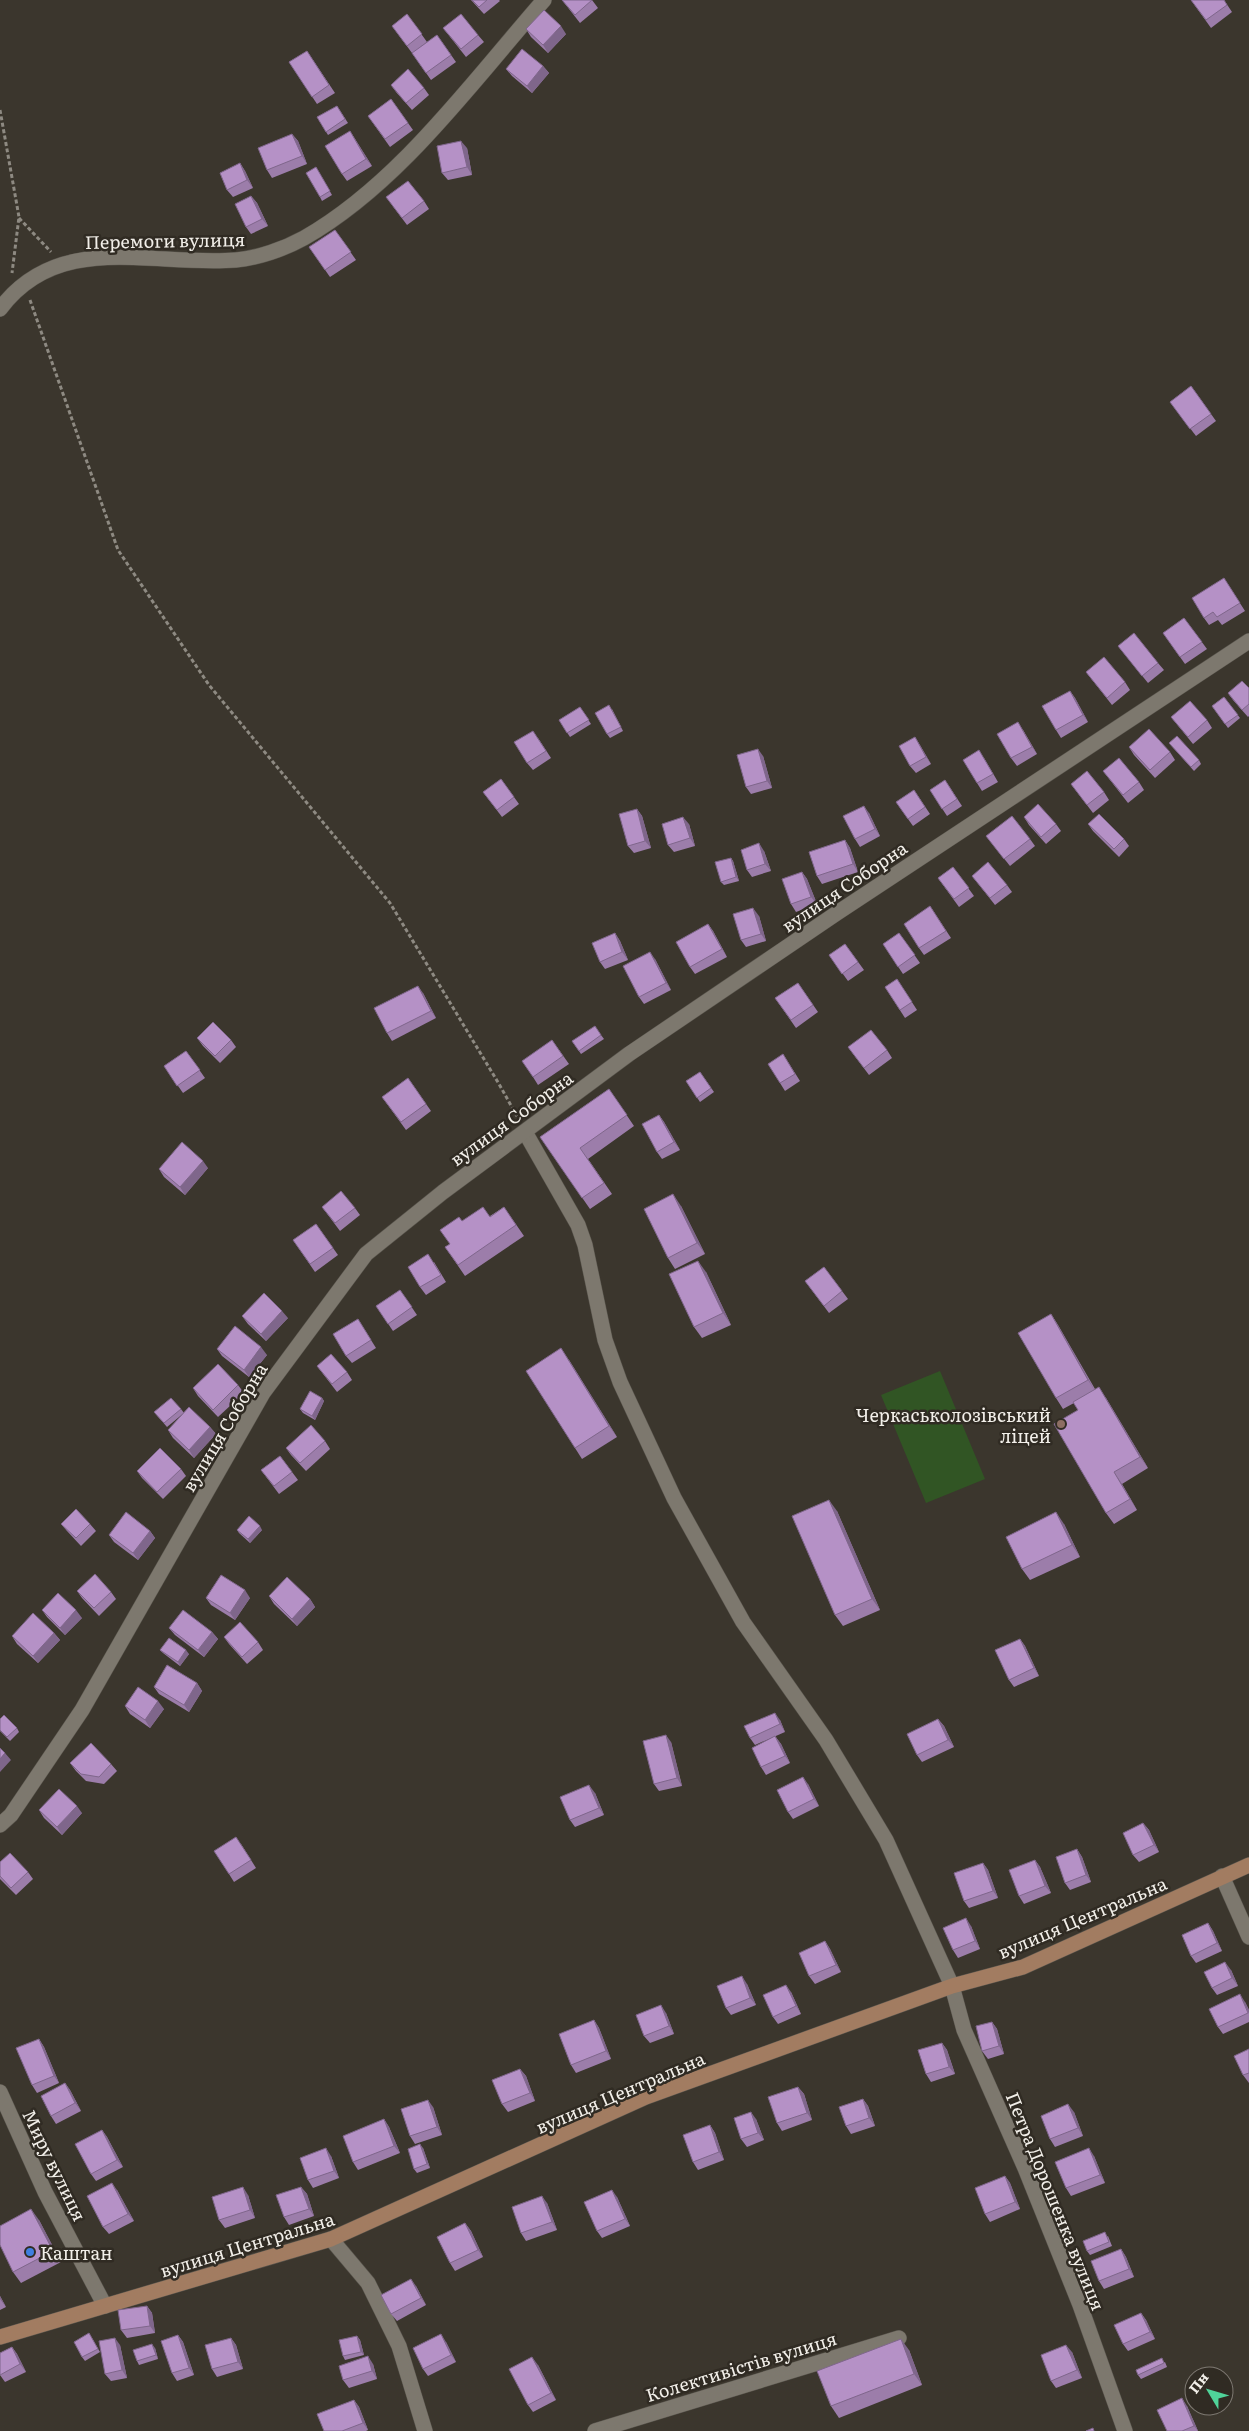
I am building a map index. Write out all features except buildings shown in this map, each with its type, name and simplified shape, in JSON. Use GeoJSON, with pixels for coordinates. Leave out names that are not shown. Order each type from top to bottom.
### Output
{"type":"FeatureCollection","features":[{"type":"Feature","properties":{"kind":"street","name":"Перемоги вулиця"},"geometry":{"type":"LineString","coordinates":[[4,304],[24,283],[61,263],[100,257],[204,261],[238,260],[265,254],[303,238],[363,197],[404,161],[544,0]]}},
{"type":"Feature","properties":{"kind":"street","name":"вулиця Соборна"},"geometry":{"type":"LineString","coordinates":[[0,1825],[11,1815],[82,1710],[263,1393],[366,1254],[443,1192],[629,1054],[1249,641]]}},
{"type":"Feature","properties":{"kind":"street","name":"Петра Дорошенка вулиця"},"geometry":{"type":"LineString","coordinates":[[525,1132],[578,1225],[585,1245],[608,1348],[620,1382],[674,1498],[743,1622],[826,1740],[886,1840],[952,1986],[964,2030],[1029,2177],[1080,2305],[1125,2431]]}},
{"type":"Feature","properties":{"kind":"street","name":"вулиця Центральна"},"geometry":{"type":"LineString","coordinates":[[0,2337],[331,2239],[646,2097],[952,1986],[1023,1967],[1249,1865]]}},
{"type":"Feature","properties":{"kind":"street"},"geometry":{"type":"LineString","coordinates":[[1222,1876],[1249,1937]]}},
{"type":"Feature","properties":{"kind":"street","name":"Миру вулиця"},"geometry":{"type":"LineString","coordinates":[[0,2092],[45,2192],[105,2306]]}},
{"type":"Feature","properties":{"kind":"street"},"geometry":{"type":"LineString","coordinates":[[331,2239],[368,2283],[396,2338],[427,2430]]}},
{"type":"Feature","properties":{"kind":"street","name":"Колективістів вулиця"},"geometry":{"type":"LineString","coordinates":[[595,2431],[899,2338]]}},
{"type":"Feature","properties":{"kind":"path"},"geometry":{"type":"LineString","coordinates":[[0,110],[19,217],[4,304]]}},
{"type":"Feature","properties":{"kind":"path"},"geometry":{"type":"LineString","coordinates":[[19,217],[61,263]]}},
{"type":"Feature","properties":{"kind":"path"},"geometry":{"type":"LineString","coordinates":[[24,283],[118,550],[209,685],[390,903],[499,1084],[525,1132]]}},
{"type":"Feature","properties":{"kind":"green space"},"geometry":{"type":"Polygon","coordinates":[[[940,1371],[985,1479],[926,1503],[881,1395],[940,1371]]]}},
{"type":"Feature","properties":{"kind":"place","name":"Черкаськолозівський ліцей"},"geometry":{"type":"Point","coordinates":[1061,1424]}},
{"type":"Feature","properties":{"kind":"place","name":"Каштан"},"geometry":{"type":"Point","coordinates":[30,2252]}}]}
